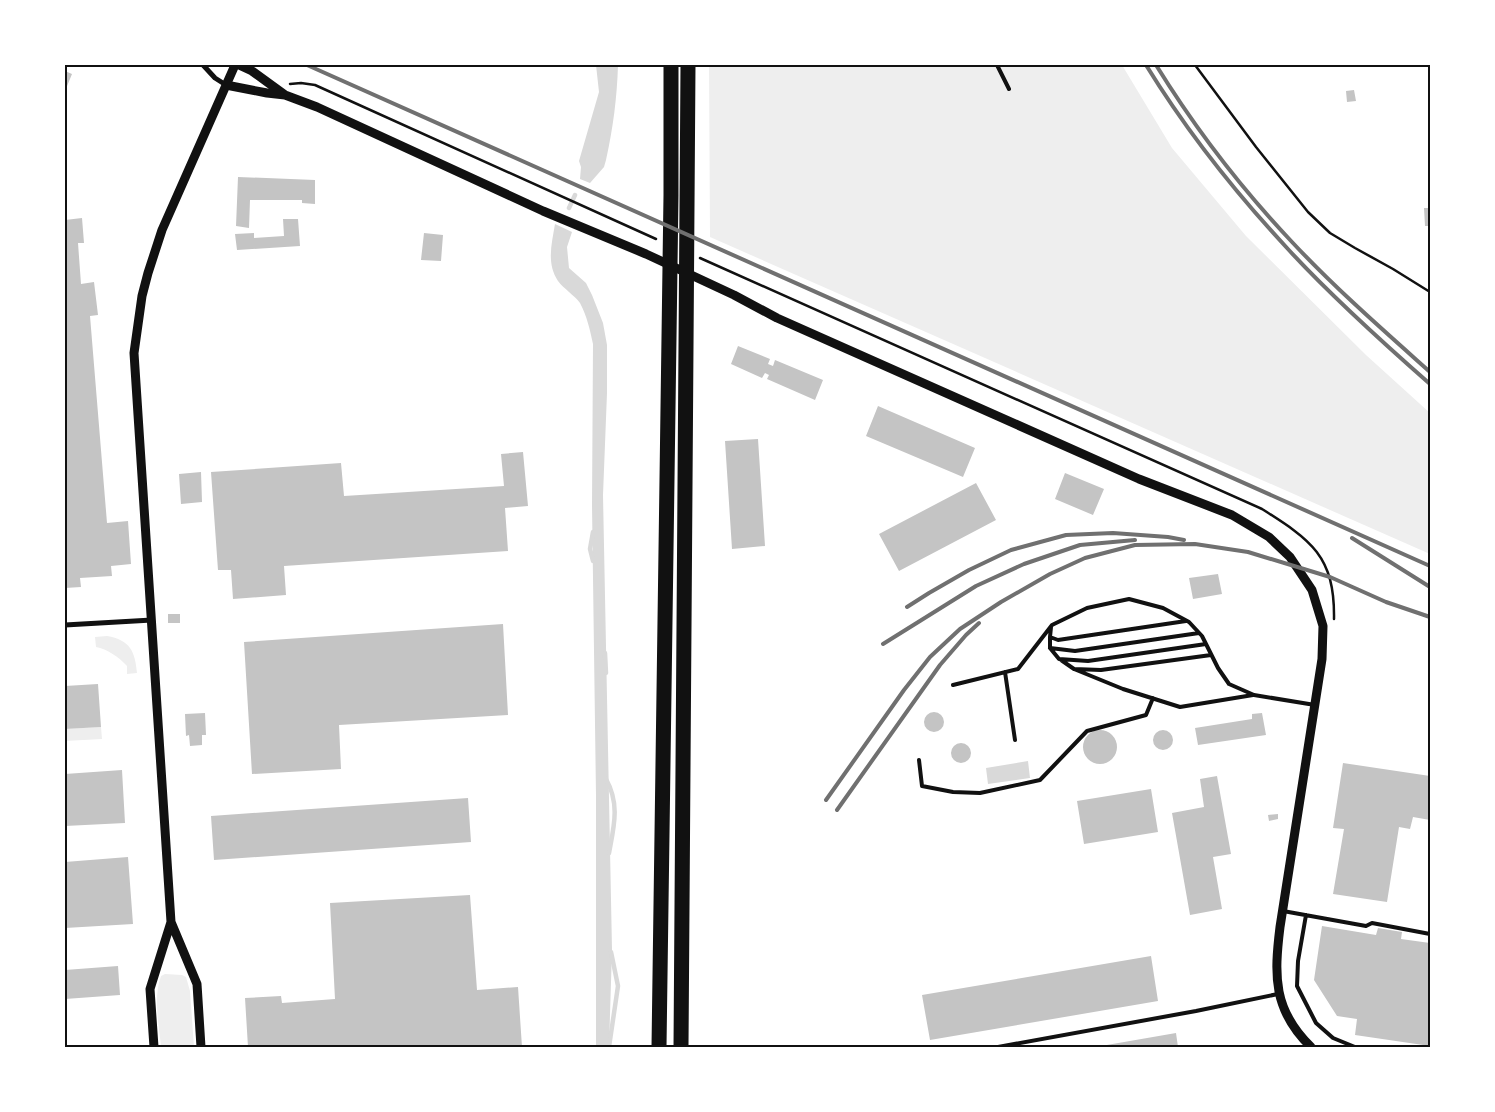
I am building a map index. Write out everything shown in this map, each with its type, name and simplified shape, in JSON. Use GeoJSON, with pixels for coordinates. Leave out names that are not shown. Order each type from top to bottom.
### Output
{"type":"FeatureCollection","features":[{"type":"Feature","properties":{"kind":"highway"},"geometry":{"type":"LineString","coordinates":[[659,1047],[671,195],[671,65]]}},
{"type":"Feature","properties":{"kind":"highway"},"geometry":{"type":"LineString","coordinates":[[681,1047],[688,65]]}},
{"type":"Feature","properties":{"kind":"street"},"geometry":{"type":"LineString","coordinates":[[203,65],[226,85],[267,93],[285,94]]}},
{"type":"Feature","properties":{"kind":"street"},"geometry":{"type":"LineString","coordinates":[[201,1047],[197,984],[171,922],[134,353],[137,323],[148,272],[162,230],[235,65]]}},
{"type":"Feature","properties":{"kind":"street"},"geometry":{"type":"LineString","coordinates":[[239,65],[252,71],[285,94],[543,211],[646,254],[777,318],[1139,479],[1232,515],[1269,537],[1290,557],[1312,590],[1323,626],[1322,659],[1282,911],[1276,964],[1278,994],[1289,1020],[1311,1047]]}},
{"type":"Feature","properties":{"kind":"street"},"geometry":{"type":"LineString","coordinates":[[65,625],[152,620]]}},
{"type":"Feature","properties":{"kind":"street"},"geometry":{"type":"LineString","coordinates":[[154,1047],[150,989],[171,922]]}},
{"type":"Feature","properties":{"kind":"lane"},"geometry":{"type":"LineString","coordinates":[[997,65],[1009,89]]}},
{"type":"Feature","properties":{"kind":"lane"},"geometry":{"type":"LineString","coordinates":[[952,685],[1018,669],[1052,624],[1087,608],[1129,599],[1163,608],[1186,621],[1199,633],[1229,684],[1254,694],[1315,705]]}},
{"type":"Feature","properties":{"kind":"lane"},"geometry":{"type":"LineString","coordinates":[[1050,636],[1058,640],[1186,621]]}},
{"type":"Feature","properties":{"kind":"lane"},"geometry":{"type":"LineString","coordinates":[[1052,624],[1050,648],[1059,659],[1074,669],[1123,689],[1180,707],[1254,694]]}},
{"type":"Feature","properties":{"kind":"lane"},"geometry":{"type":"LineString","coordinates":[[1050,648],[1075,651],[1199,633]]}},
{"type":"Feature","properties":{"kind":"lane"},"geometry":{"type":"LineString","coordinates":[[1059,659],[1088,661],[1206,644]]}},
{"type":"Feature","properties":{"kind":"lane"},"geometry":{"type":"LineString","coordinates":[[1074,669],[1101,670],[1211,655]]}},
{"type":"Feature","properties":{"kind":"lane"},"geometry":{"type":"LineString","coordinates":[[1005,672],[1015,740]]}},
{"type":"Feature","properties":{"kind":"lane"},"geometry":{"type":"LineString","coordinates":[[919,760],[922,786],[953,792],[980,793],[1040,780],[1087,731],[1146,715],[1153,698]]}},
{"type":"Feature","properties":{"kind":"lane"},"geometry":{"type":"LineString","coordinates":[[1282,911],[1366,926],[1372,924],[1430,934]]}},
{"type":"Feature","properties":{"kind":"lane"},"geometry":{"type":"LineString","coordinates":[[1306,915],[1298,961],[1296,986],[1316,1023],[1333,1038],[1355,1047]]}},
{"type":"Feature","properties":{"kind":"lane"},"geometry":{"type":"LineString","coordinates":[[998,1047],[1278,994]]}},
{"type":"Feature","properties":{"kind":"path"},"geometry":{"type":"LineString","coordinates":[[1195,65],[1256,147],[1308,212],[1330,233],[1430,292]]}},
{"type":"Feature","properties":{"kind":"path"},"geometry":{"type":"LineString","coordinates":[[285,94],[288,85],[301,83],[315,85],[656,239]]}},
{"type":"Feature","properties":{"kind":"path"},"geometry":{"type":"LineString","coordinates":[[692,255],[1262,509],[1307,540],[1322,557],[1330,577],[1334,624]]}},
{"type":"Feature","properties":{"kind":"shaded area"},"geometry":{"type":"Polygon","coordinates":[[[596,65],[618,65],[614,113],[606,160],[604,167],[590,183],[580,179],[581,167],[579,161],[599,92],[596,65]]]}},
{"type":"Feature","properties":{"kind":"shaded area"},"geometry":{"type":"Polygon","coordinates":[[[709,65],[1122,65],[1172,148],[1246,236],[1366,355],[1430,413],[1430,554],[710,237],[709,65]]]}},
{"type":"Feature","properties":{"kind":"shaded area"},"geometry":{"type":"Polygon","coordinates":[[[555,224],[572,232],[567,247],[569,268],[586,283],[592,295],[603,323],[607,345],[603,495],[612,950],[609,1047],[596,1047],[596,796],[592,505],[593,344],[580,303],[563,287],[554,274],[551,246],[555,224]]]}},
{"type":"Feature","properties":{"kind":"shaded area"},"geometry":{"type":"Polygon","coordinates":[[[107,636],[121,640],[130,648],[135,658],[137,673],[127,674],[127,666],[109,652],[96,647],[95,637],[107,636]]]}},
{"type":"Feature","properties":{"kind":"shaded area"},"geometry":{"type":"Polygon","coordinates":[[[101,727],[102,739],[65,741],[65,729],[101,727]]]}},
{"type":"Feature","properties":{"kind":"shaded area"},"geometry":{"type":"Polygon","coordinates":[[[1028,761],[1030,778],[988,784],[986,768],[1028,761]]]}},
{"type":"Feature","properties":{"kind":"shaded area"},"geometry":{"type":"Polygon","coordinates":[[[165,974],[186,977],[190,991],[194,1047],[161,1047],[157,993],[161,976],[165,974]]]}},
{"type":"Feature","properties":{"kind":"building"},"geometry":{"type":"Polygon","coordinates":[[[65,71],[72,74],[65,91],[65,71]]]}},
{"type":"Feature","properties":{"kind":"building"},"geometry":{"type":"Polygon","coordinates":[[[1354,90],[1356,101],[1347,102],[1346,91],[1354,90]]]}},
{"type":"Feature","properties":{"kind":"building"},"geometry":{"type":"Polygon","coordinates":[[[238,177],[315,180],[315,204],[302,203],[302,200],[250,200],[249,228],[236,226],[238,177]]]}},
{"type":"Feature","properties":{"kind":"building"},"geometry":{"type":"Polygon","coordinates":[[[1424,208],[1430,208],[1430,226],[1425,226],[1424,208]]]}},
{"type":"Feature","properties":{"kind":"building"},"geometry":{"type":"Polygon","coordinates":[[[82,218],[84,243],[78,243],[81,284],[94,282],[98,315],[90,316],[107,523],[128,521],[131,564],[111,566],[112,576],[80,578],[81,587],[65,588],[65,220],[82,218]]]}},
{"type":"Feature","properties":{"kind":"building"},"geometry":{"type":"Polygon","coordinates":[[[283,219],[298,219],[300,246],[237,250],[235,234],[254,233],[254,238],[284,236],[283,219]]]}},
{"type":"Feature","properties":{"kind":"building"},"geometry":{"type":"Polygon","coordinates":[[[424,233],[443,235],[441,261],[421,260],[424,233]]]}},
{"type":"Feature","properties":{"kind":"building"},"geometry":{"type":"Polygon","coordinates":[[[738,346],[770,359],[768,364],[773,366],[775,360],[823,380],[815,400],[767,379],[769,375],[765,373],[762,378],[731,364],[738,346]]]}},
{"type":"Feature","properties":{"kind":"building"},"geometry":{"type":"Polygon","coordinates":[[[878,406],[975,448],[963,477],[866,436],[878,406]]]}},
{"type":"Feature","properties":{"kind":"building"},"geometry":{"type":"Polygon","coordinates":[[[758,439],[765,546],[732,549],[725,441],[758,439]]]}},
{"type":"Feature","properties":{"kind":"building"},"geometry":{"type":"Polygon","coordinates":[[[523,452],[528,506],[505,508],[508,551],[284,566],[286,595],[233,599],[231,570],[218,570],[211,472],[341,463],[344,496],[504,486],[501,454],[523,452]]]}},
{"type":"Feature","properties":{"kind":"building"},"geometry":{"type":"Polygon","coordinates":[[[201,472],[202,502],[181,504],[179,474],[201,472]]]}},
{"type":"Feature","properties":{"kind":"building"},"geometry":{"type":"Polygon","coordinates":[[[1065,473],[1104,489],[1093,515],[1055,499],[1065,473]]]}},
{"type":"Feature","properties":{"kind":"building"},"geometry":{"type":"Polygon","coordinates":[[[976,483],[996,520],[899,571],[879,534],[976,483]]]}},
{"type":"Feature","properties":{"kind":"building"},"geometry":{"type":"Polygon","coordinates":[[[1218,574],[1222,594],[1193,599],[1189,578],[1218,574]]]}},
{"type":"Feature","properties":{"kind":"building"},"geometry":{"type":"Polygon","coordinates":[[[168,614],[180,614],[180,623],[168,623],[168,614]]]}},
{"type":"Feature","properties":{"kind":"building"},"geometry":{"type":"Polygon","coordinates":[[[503,624],[508,715],[339,725],[341,769],[252,774],[244,642],[503,624]]]}},
{"type":"Feature","properties":{"kind":"building"},"geometry":{"type":"Polygon","coordinates":[[[98,684],[101,727],[65,729],[65,686],[98,684]]]}},
{"type":"Feature","properties":{"kind":"building"},"geometry":{"type":"Polygon","coordinates":[[[934,712],[941,715],[944,722],[941,729],[934,732],[927,729],[924,722],[927,715],[934,712]]]}},
{"type":"Feature","properties":{"kind":"building"},"geometry":{"type":"Polygon","coordinates":[[[205,713],[206,735],[202,735],[202,745],[190,746],[189,735],[186,736],[185,714],[205,713]]]}},
{"type":"Feature","properties":{"kind":"building"},"geometry":{"type":"Polygon","coordinates":[[[1262,713],[1266,735],[1198,745],[1195,728],[1252,719],[1252,714],[1262,713]]]}},
{"type":"Feature","properties":{"kind":"building"},"geometry":{"type":"Polygon","coordinates":[[[1100,730],[1112,735],[1117,747],[1112,759],[1100,764],[1088,759],[1083,747],[1088,735],[1100,730]]]}},
{"type":"Feature","properties":{"kind":"building"},"geometry":{"type":"Polygon","coordinates":[[[1159,730],[1167,730],[1173,736],[1173,744],[1167,750],[1159,750],[1153,744],[1153,736],[1159,730]]]}},
{"type":"Feature","properties":{"kind":"building"},"geometry":{"type":"Polygon","coordinates":[[[957,743],[965,743],[971,749],[971,757],[965,763],[957,763],[951,757],[951,749],[957,743]]]}},
{"type":"Feature","properties":{"kind":"building"},"geometry":{"type":"Polygon","coordinates":[[[1343,763],[1430,776],[1430,820],[1413,817],[1410,829],[1399,827],[1387,902],[1333,894],[1344,829],[1333,828],[1343,763]]]}},
{"type":"Feature","properties":{"kind":"building"},"geometry":{"type":"Polygon","coordinates":[[[122,770],[125,823],[65,826],[65,774],[122,770]]]}},
{"type":"Feature","properties":{"kind":"building"},"geometry":{"type":"Polygon","coordinates":[[[1217,776],[1231,854],[1213,857],[1222,909],[1190,915],[1172,813],[1204,807],[1200,779],[1217,776]]]}},
{"type":"Feature","properties":{"kind":"building"},"geometry":{"type":"Polygon","coordinates":[[[1151,789],[1158,832],[1084,844],[1077,801],[1151,789]]]}},
{"type":"Feature","properties":{"kind":"building"},"geometry":{"type":"Polygon","coordinates":[[[468,798],[471,842],[214,860],[211,816],[468,798]]]}},
{"type":"Feature","properties":{"kind":"building"},"geometry":{"type":"Polygon","coordinates":[[[1278,814],[1278,819],[1269,821],[1268,815],[1278,814]]]}},
{"type":"Feature","properties":{"kind":"building"},"geometry":{"type":"Polygon","coordinates":[[[128,857],[133,924],[65,928],[65,862],[128,857]]]}},
{"type":"Feature","properties":{"kind":"building"},"geometry":{"type":"Polygon","coordinates":[[[470,895],[477,990],[518,987],[522,1047],[248,1047],[245,998],[281,996],[282,1003],[335,999],[330,903],[470,895]]]}},
{"type":"Feature","properties":{"kind":"building"},"geometry":{"type":"Polygon","coordinates":[[[1322,926],[1376,935],[1378,928],[1402,932],[1401,939],[1430,943],[1430,1046],[1355,1035],[1357,1019],[1337,1016],[1314,980],[1322,926]]]}},
{"type":"Feature","properties":{"kind":"building"},"geometry":{"type":"Polygon","coordinates":[[[1151,956],[1158,1001],[930,1040],[922,995],[1151,956]]]}},
{"type":"Feature","properties":{"kind":"building"},"geometry":{"type":"Polygon","coordinates":[[[118,966],[120,995],[65,999],[65,970],[118,966]]]}},
{"type":"Feature","properties":{"kind":"building"},"geometry":{"type":"Polygon","coordinates":[[[1176,1033],[1178,1047],[1101,1047],[1101,1046],[1176,1033]]]}},
{"type":"Feature","properties":{"kind":"waterway"},"geometry":{"type":"LineString","coordinates":[[569,208],[575,195]]}},
{"type":"Feature","properties":{"kind":"waterway"},"geometry":{"type":"LineString","coordinates":[[593,532],[590,549],[593,561]]}},
{"type":"Feature","properties":{"kind":"waterway"},"geometry":{"type":"LineString","coordinates":[[605,653],[606,673]]}},
{"type":"Feature","properties":{"kind":"waterway"},"geometry":{"type":"LineString","coordinates":[[606,779],[613,797],[615,815],[609,853]]}},
{"type":"Feature","properties":{"kind":"waterway"},"geometry":{"type":"LineString","coordinates":[[609,1047],[618,986],[611,952]]}},
{"type":"Feature","properties":{"kind":"railway"},"geometry":{"type":"LineString","coordinates":[[307,65],[1430,566]]}},
{"type":"Feature","properties":{"kind":"railway"},"geometry":{"type":"LineString","coordinates":[[1146,65],[1194,137],[1268,227],[1339,301],[1430,384]]}},
{"type":"Feature","properties":{"kind":"railway"},"geometry":{"type":"LineString","coordinates":[[1156,65],[1220,157],[1273,221],[1342,292],[1430,372]]}},
{"type":"Feature","properties":{"kind":"railway"},"geometry":{"type":"LineString","coordinates":[[907,607],[969,570],[1011,550],[1066,535],[1113,533],[1184,540]]}},
{"type":"Feature","properties":{"kind":"railway"},"geometry":{"type":"LineString","coordinates":[[1352,538],[1430,587]]}},
{"type":"Feature","properties":{"kind":"railway"},"geometry":{"type":"LineString","coordinates":[[883,644],[976,586],[1024,564],[1080,545],[1135,540]]}},
{"type":"Feature","properties":{"kind":"railway"},"geometry":{"type":"LineString","coordinates":[[826,800],[904,690],[930,657],[960,629],[1001,602],[1050,574],[1085,558],[1135,545],[1195,544],[1248,552],[1330,577],[1386,602],[1430,617]]}},
{"type":"Feature","properties":{"kind":"railway"},"geometry":{"type":"LineString","coordinates":[[837,810],[940,665],[979,623]]}}]}
